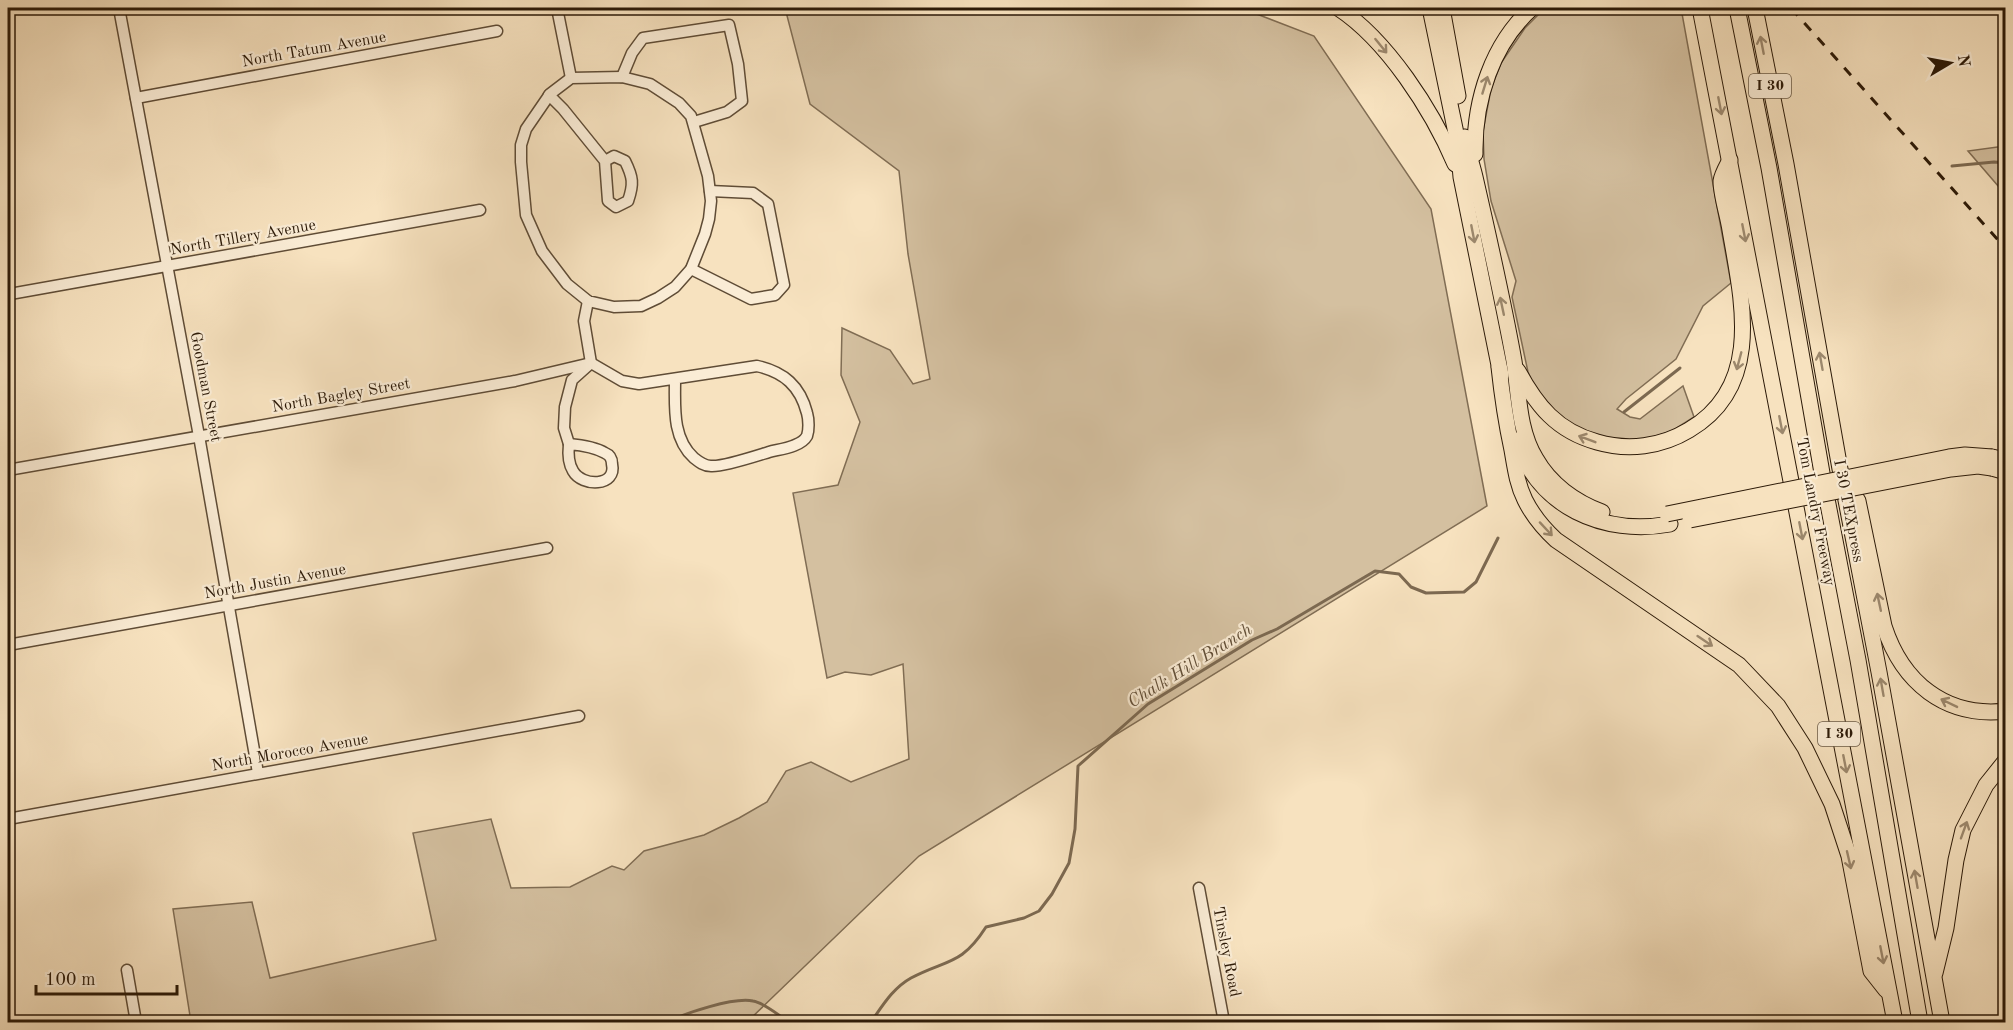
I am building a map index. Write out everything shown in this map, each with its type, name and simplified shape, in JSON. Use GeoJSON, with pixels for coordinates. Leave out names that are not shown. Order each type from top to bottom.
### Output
{"type":"FeatureCollection","features":[{"type":"Feature","properties":{"kind":"highway"},"geometry":{"type":"LineString","coordinates":[[1338,8],[1366,29],[1379,44],[1426,106],[1468,176]]}},
{"type":"Feature","properties":{"kind":"highway"},"geometry":{"type":"LineString","coordinates":[[1532,8],[1510,32],[1490,68],[1476,122],[1468,176],[1503,404],[1517,479],[1524,498],[1544,529],[1556,540],[1739,665],[1778,706],[1816,767],[1832,804],[1849,856],[1871,971],[1889,994]]}},
{"type":"Feature","properties":{"kind":"highway"},"geometry":{"type":"LineString","coordinates":[[1514,363],[1533,398],[1550,416],[1568,431],[1606,445],[1627,448],[1646,446],[1674,438],[1698,425],[1721,401],[1738,367],[1744,324],[1727,177],[1730,160],[1700,8]]}},
{"type":"Feature","properties":{"kind":"highway","name":"I 30 TEXpress"},"geometry":{"type":"LineString","coordinates":[[1737,8],[1769,168],[1822,473],[1858,660],[1920,1023]]}},
{"type":"Feature","properties":{"kind":"highway","name":"Tom Landry Freeway"},"geometry":{"type":"LineString","coordinates":[[1755,8],[1786,165],[1942,1023]]}},
{"type":"Feature","properties":{"kind":"highway"},"geometry":{"type":"LineString","coordinates":[[1438,15],[1458,143],[1514,363],[1518,403],[1535,458],[1560,488],[1586,505],[1611,515],[1669,519]]}},
{"type":"Feature","properties":{"kind":"highway","name":"Tom Landry Freeway"},"geometry":{"type":"LineString","coordinates":[[1727,177],[1895,1023]]}},
{"type":"Feature","properties":{"kind":"highway"},"geometry":{"type":"LineString","coordinates":[[1499,367],[1520,451],[1532,475],[1546,490],[1574,511],[1607,524],[1640,528],[1669,519],[1952,469],[1999,464]]}},
{"type":"Feature","properties":{"kind":"highway"},"geometry":{"type":"LineString","coordinates":[[1840,469],[1858,501],[1889,644],[1905,670],[1923,689],[1963,710],[1991,713],[2006,711]]}},
{"type":"Feature","properties":{"kind":"highway"},"geometry":{"type":"LineString","coordinates":[[1934,978],[1946,928],[1963,830],[1986,785],[2006,760]]}},
{"type":"Feature","properties":{"kind":"street","name":"Goodman Street"},"geometry":{"type":"LineString","coordinates":[[119,8],[199,436],[258,773]]}},
{"type":"Feature","properties":{"kind":"street"},"geometry":{"type":"LineString","coordinates":[[557,8],[571,78]]}},
{"type":"Feature","properties":{"kind":"street"},"geometry":{"type":"LineString","coordinates":[[622,77],[632,52],[643,38],[729,25],[738,64],[742,101],[727,112],[694,122]]}},
{"type":"Feature","properties":{"kind":"street","name":"North Tatum Avenue"},"geometry":{"type":"LineString","coordinates":[[136,98],[497,31]]}},
{"type":"Feature","properties":{"kind":"street"},"geometry":{"type":"LineString","coordinates":[[622,77],[650,84],[679,103],[694,122],[708,176],[709,219],[691,269],[675,287],[640,306],[614,307],[588,301],[567,284],[542,251],[526,215],[520,162],[521,145],[526,129],[549,95],[571,78],[622,77]]}},
{"type":"Feature","properties":{"kind":"street"},"geometry":{"type":"LineString","coordinates":[[549,95],[605,161]]}},
{"type":"Feature","properties":{"kind":"street"},"geometry":{"type":"LineString","coordinates":[[691,269],[751,299],[776,295],[784,285],[768,204],[753,193],[710,191]]}},
{"type":"Feature","properties":{"kind":"street","name":"North Tillery Avenue"},"geometry":{"type":"LineString","coordinates":[[10,294],[480,210]]}},
{"type":"Feature","properties":{"kind":"street"},"geometry":{"type":"LineString","coordinates":[[588,301],[584,321],[591,363]]}},
{"type":"Feature","properties":{"kind":"street"},"geometry":{"type":"LineString","coordinates":[[591,363],[622,381],[639,384],[757,366],[771,369],[786,378],[800,393],[809,420],[807,435],[803,441],[794,445],[747,459],[711,466],[700,463],[683,444],[678,429],[675,415],[675,380]]}},
{"type":"Feature","properties":{"kind":"street"},"geometry":{"type":"LineString","coordinates":[[569,444],[607,453],[613,468],[609,479],[594,483],[580,479],[574,474],[569,460],[569,444],[564,428],[565,407],[572,380],[591,363]]}},
{"type":"Feature","properties":{"kind":"street","name":"North Bagley Street"},"geometry":{"type":"LineString","coordinates":[[8,470],[515,381],[591,363]]}},
{"type":"Feature","properties":{"kind":"street","name":"North Justin Avenue"},"geometry":{"type":"LineString","coordinates":[[8,645],[547,548]]}},
{"type":"Feature","properties":{"kind":"street","name":"North Morocco Avenue"},"geometry":{"type":"LineString","coordinates":[[8,819],[579,716]]}},
{"type":"Feature","properties":{"kind":"street","name":"Tinsley Road"},"geometry":{"type":"LineString","coordinates":[[1199,888],[1224,1023]]}},
{"type":"Feature","properties":{"kind":"street"},"geometry":{"type":"LineString","coordinates":[[127,970],[136,1023]]}},
{"type":"Feature","properties":{"kind":"shaded area"},"geometry":{"type":"Polygon","coordinates":[[[785,8],[1241,8],[1314,36],[1431,209],[1487,506],[919,856],[747,1022],[191,1022],[173,909],[252,902],[270,978],[436,940],[413,833],[491,819],[511,888],[570,887],[612,866],[624,870],[644,851],[704,835],[739,818],[767,802],[786,771],[811,762],[851,782],[909,759],[903,664],[871,675],[845,672],[827,678],[793,493],[838,485],[860,422],[841,375],[842,328],[890,350],[913,384],[930,379],[908,254],[899,171],[810,104],[785,8]]]}},
{"type":"Feature","properties":{"kind":"shaded area"},"geometry":{"type":"Polygon","coordinates":[[[1545,8],[1681,8],[1731,283],[1703,306],[1676,359],[1626,399],[1617,409],[1630,417],[1640,419],[1683,386],[1694,417],[1672,431],[1647,439],[1621,441],[1586,433],[1553,411],[1532,382],[1528,372],[1512,297],[1516,281],[1491,201],[1484,159],[1483,131],[1491,89],[1501,63],[1525,28],[1545,8]]]}},
{"type":"Feature","properties":{"kind":"shaded area"},"geometry":{"type":"Polygon","coordinates":[[[2006,146],[2005,194],[1968,151],[2006,146]]]}},
{"type":"Feature","properties":{"kind":"waterway","name":"Chalk Hill Branch"},"geometry":{"type":"LineString","coordinates":[[1952,166],[2006,163]]}},
{"type":"Feature","properties":{"kind":"waterway","name":"Chalk Hill Branch"},"geometry":{"type":"LineString","coordinates":[[1624,412],[1680,368]]}},
{"type":"Feature","properties":{"kind":"waterway","name":"Chalk Hill Branch"},"geometry":{"type":"LineString","coordinates":[[871,1022],[899,987],[911,978],[961,955],[969,949],[986,927],[1024,918],[1039,911],[1052,894],[1069,863],[1075,829],[1078,766],[1148,704],[1252,640],[1277,629],[1375,571],[1399,574],[1411,587],[1426,593],[1464,592],[1476,582],[1498,538]]}},
{"type":"Feature","properties":{"kind":"waterway","name":"Chalk Hill Branch"},"geometry":{"type":"LineString","coordinates":[[667,1022],[710,1007],[744,1000],[762,1004],[789,1022]]}},
{"type":"Feature","properties":{"kind":"railway"},"geometry":{"type":"LineString","coordinates":[[1791,8],[2006,249]]}}]}
